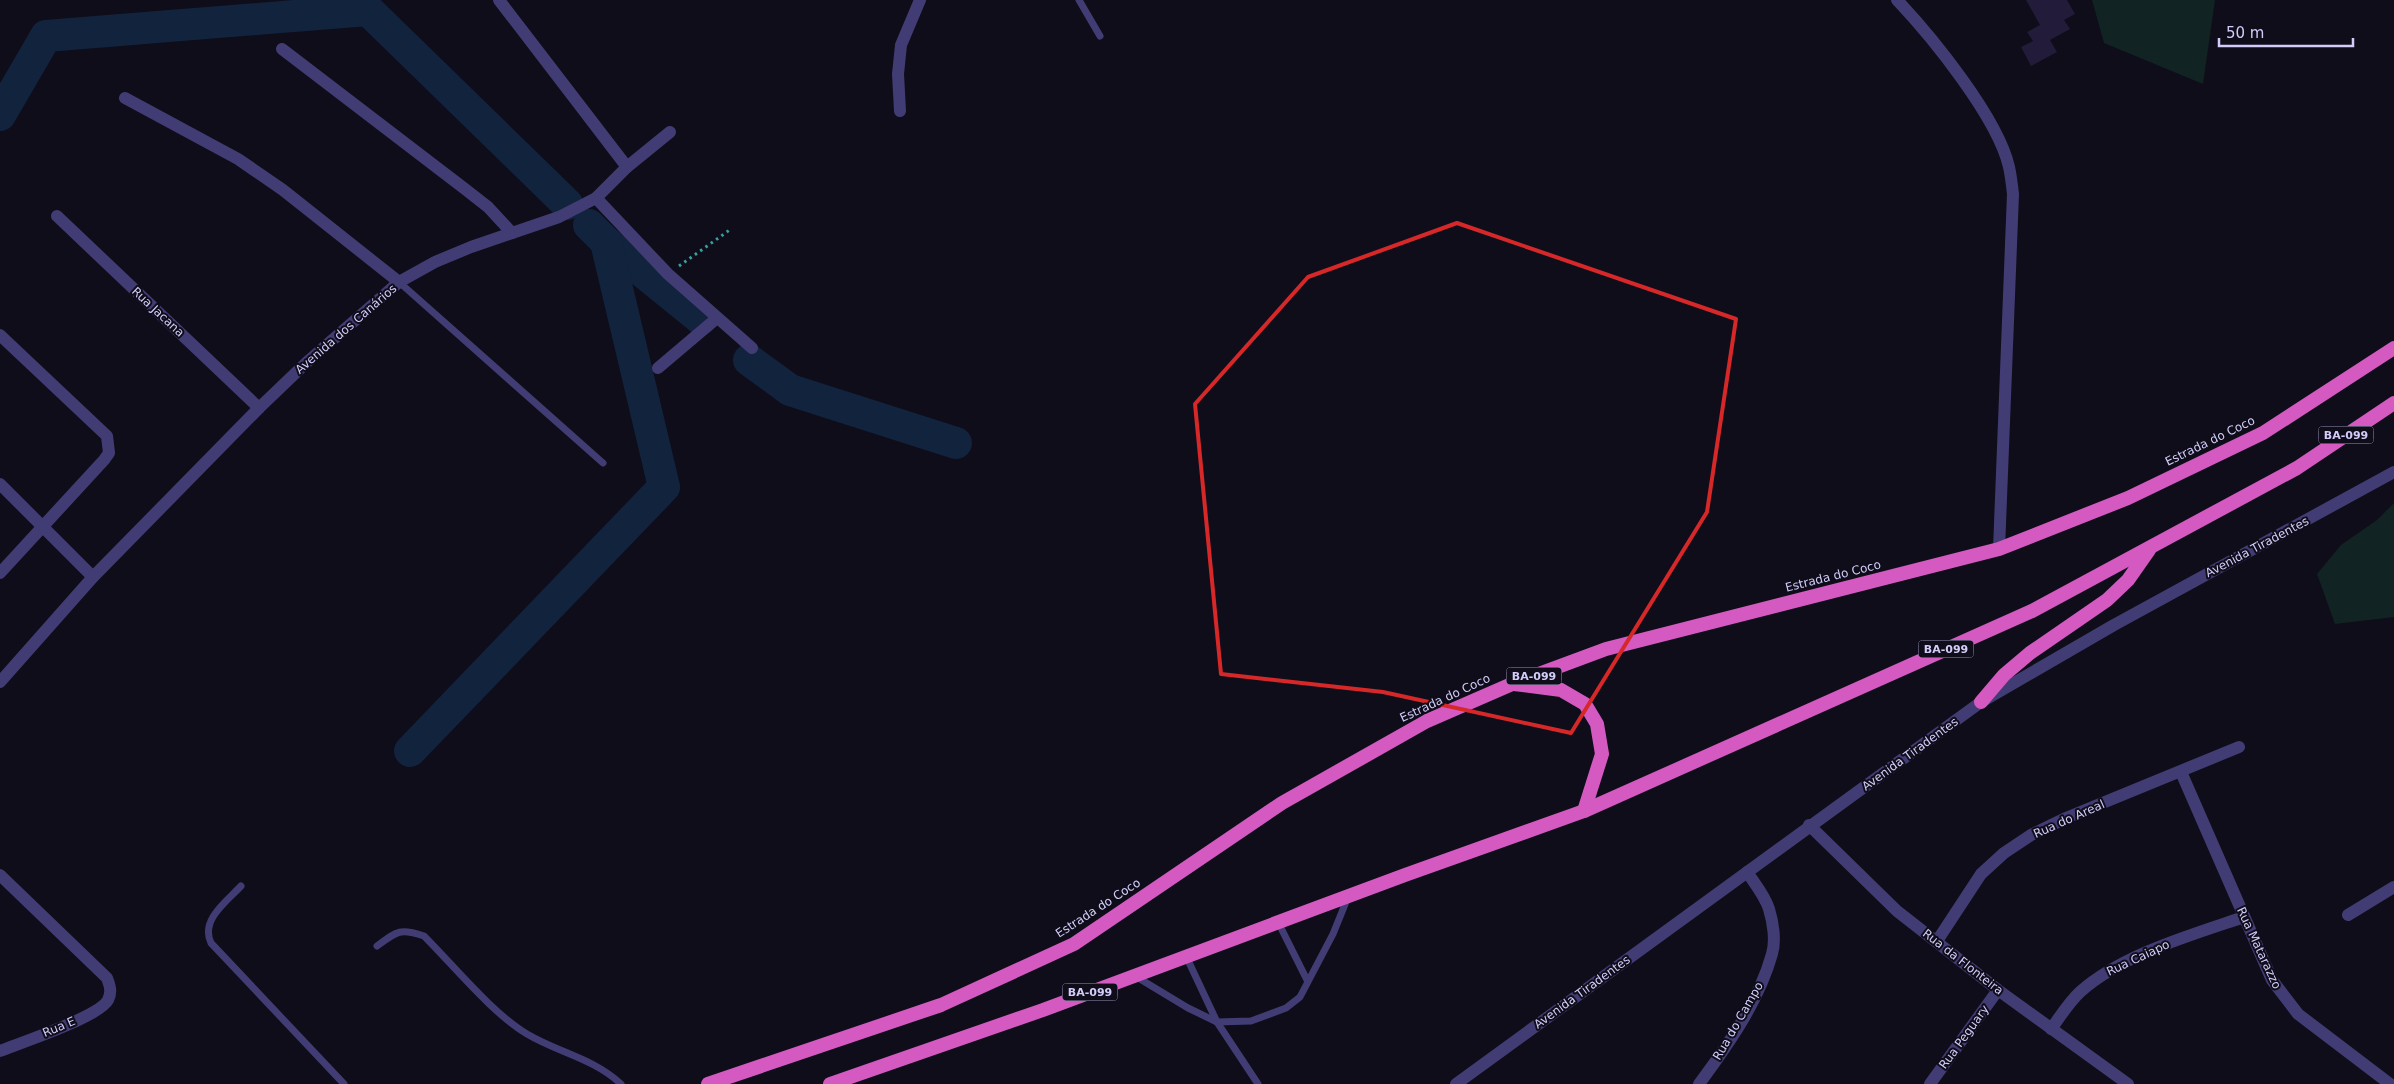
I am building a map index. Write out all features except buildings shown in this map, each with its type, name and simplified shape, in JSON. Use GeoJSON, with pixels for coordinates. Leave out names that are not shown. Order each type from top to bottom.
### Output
{"type":"FeatureCollection","features":[{"type":"Feature","properties":{"kind":"highway","name":"Estrada do Coco"},"geometry":{"type":"LineString","coordinates":[[708,1084],[941,1005],[1074,944],[1282,803],[1427,721],[1512,684],[1606,649],[1998,549],[2128,498],[2263,433],[2394,348]]}},
{"type":"Feature","properties":{"kind":"highway","name":"BA-099"},"geometry":{"type":"LineString","coordinates":[[830,1084],[1584,811],[2032,610],[2297,468],[2394,403]]}},
{"type":"Feature","properties":{"kind":"highway"},"geometry":{"type":"LineString","coordinates":[[1981,702],[2004,675],[2024,658],[2106,600],[2128,580],[2152,545]]}},
{"type":"Feature","properties":{"kind":"highway"},"geometry":{"type":"LineString","coordinates":[[1512,684],[1561,690],[1585,704],[1597,724],[1602,754],[1584,811]]}},
{"type":"Feature","properties":{"kind":"street"},"geometry":{"type":"LineString","coordinates":[[499,0],[627,167]]}},
{"type":"Feature","properties":{"kind":"street"},"geometry":{"type":"LineString","coordinates":[[900,111],[898,74],[901,45],[920,0]]}},
{"type":"Feature","properties":{"kind":"street"},"geometry":{"type":"LineString","coordinates":[[1897,0],[1934,43],[1983,111],[1998,138],[2009,166],[2013,194],[1998,549]]}},
{"type":"Feature","properties":{"kind":"street"},"geometry":{"type":"LineString","coordinates":[[282,49],[488,207],[512,234]]}},
{"type":"Feature","properties":{"kind":"street"},"geometry":{"type":"LineString","coordinates":[[125,98],[238,159],[283,190],[399,282]]}},
{"type":"Feature","properties":{"kind":"street","name":"Avenida dos Canários"},"geometry":{"type":"LineString","coordinates":[[0,682],[93,577],[258,408],[306,362],[399,282],[435,262],[471,246],[512,234],[559,216],[596,198],[627,167],[670,132]]}},
{"type":"Feature","properties":{"kind":"street"},"geometry":{"type":"LineString","coordinates":[[596,198],[668,274],[752,348]]}},
{"type":"Feature","properties":{"kind":"street","name":"Rua Jacana"},"geometry":{"type":"LineString","coordinates":[[56,216],[258,408]]}},
{"type":"Feature","properties":{"kind":"street"},"geometry":{"type":"LineString","coordinates":[[658,368],[717,318]]}},
{"type":"Feature","properties":{"kind":"street"},"geometry":{"type":"LineString","coordinates":[[0,335],[107,436],[109,446],[104,460],[0,573]]}},
{"type":"Feature","properties":{"kind":"street","name":"Avenida Tiradentes"},"geometry":{"type":"LineString","coordinates":[[1456,1084],[1809,825],[1981,702],[2114,625],[2394,472]]}},
{"type":"Feature","properties":{"kind":"street"},"geometry":{"type":"LineString","coordinates":[[0,484],[93,577]]}},
{"type":"Feature","properties":{"kind":"street","name":"Rua do Areal"},"geometry":{"type":"LineString","coordinates":[[1937,941],[1981,874],[2004,853],[2031,835],[2066,818],[2239,747]]}},
{"type":"Feature","properties":{"kind":"street","name":"Rua Matarazzo"},"geometry":{"type":"LineString","coordinates":[[2181,772],[2272,980],[2284,998],[2298,1014],[2390,1084]]}},
{"type":"Feature","properties":{"kind":"street","name":"Rua da Flonteira"},"geometry":{"type":"LineString","coordinates":[[1809,825],[1897,911],[1998,990],[2128,1084]]}},
{"type":"Feature","properties":{"kind":"street","name":"Rua do Campo"},"geometry":{"type":"LineString","coordinates":[[1699,1084],[1736,1030],[1758,990],[1772,953],[1773,930],[1769,908],[1747,872]]}},
{"type":"Feature","properties":{"kind":"street","name":"Rua E"},"geometry":{"type":"LineString","coordinates":[[0,875],[107,978],[110,993],[102,1007],[73,1022],[0,1051]]}},
{"type":"Feature","properties":{"kind":"street"},"geometry":{"type":"LineString","coordinates":[[2348,915],[2394,887]]}},
{"type":"Feature","properties":{"kind":"street","name":"Rua Caiapo"},"geometry":{"type":"LineString","coordinates":[[2051,1028],[2078,994],[2102,975],[2172,941],[2244,917]]}},
{"type":"Feature","properties":{"kind":"street","name":"Rua Peguary"},"geometry":{"type":"LineString","coordinates":[[1930,1084],[1998,990]]}},
{"type":"Feature","properties":{"kind":"lane"},"geometry":{"type":"LineString","coordinates":[[1079,0],[1100,36]]}},
{"type":"Feature","properties":{"kind":"lane"},"geometry":{"type":"LineString","coordinates":[[399,282],[603,463]]}},
{"type":"Feature","properties":{"kind":"lane"},"geometry":{"type":"LineString","coordinates":[[241,886],[211,919],[208,928],[208,936],[211,943],[344,1084]]}},
{"type":"Feature","properties":{"kind":"lane"},"geometry":{"type":"LineString","coordinates":[[1135,975],[1188,1008],[1217,1022],[1251,1021],[1286,1008],[1300,997],[1307,980],[1333,934],[1348,896]]}},
{"type":"Feature","properties":{"kind":"lane"},"geometry":{"type":"LineString","coordinates":[[1278,922],[1307,980]]}},
{"type":"Feature","properties":{"kind":"lane"},"geometry":{"type":"LineString","coordinates":[[377,946],[397,931],[408,931],[424,936],[504,1017],[526,1033],[556,1049],[587,1060],[608,1072],[621,1084]]}},
{"type":"Feature","properties":{"kind":"lane"},"geometry":{"type":"LineString","coordinates":[[1186,956],[1217,1022],[1258,1084]]}},
{"type":"Feature","properties":{"kind":"path"},"geometry":{"type":"LineString","coordinates":[[668,274],[731,229]]}},
{"type":"Feature","properties":{"kind":"highlighted area"},"geometry":{"type":"Polygon","coordinates":[[[1457,223],[1736,319],[1707,512],[1571,733],[1383,692],[1221,674],[1195,404],[1308,277],[1457,223]]]}},
{"type":"Feature","properties":{"kind":"shaded area"},"geometry":{"type":"Polygon","coordinates":[[[2092,0],[2215,0],[2203,84],[2104,43],[2092,0]]]}},
{"type":"Feature","properties":{"kind":"shaded area"},"geometry":{"type":"Polygon","coordinates":[[[2394,503],[2394,617],[2335,624],[2317,574],[2341,545],[2377,520],[2394,503]]]}},
{"type":"Feature","properties":{"kind":"waterway"},"geometry":{"type":"LineString","coordinates":[[0,115],[46,36],[368,10],[567,204]]}},
{"type":"Feature","properties":{"kind":"waterway"},"geometry":{"type":"LineString","coordinates":[[410,751],[664,487],[606,242],[589,225]]}},
{"type":"Feature","properties":{"kind":"waterway"},"geometry":{"type":"LineString","coordinates":[[606,242],[701,319]]}},
{"type":"Feature","properties":{"kind":"waterway"},"geometry":{"type":"LineString","coordinates":[[749,360],[790,390],[956,443]]}}]}
